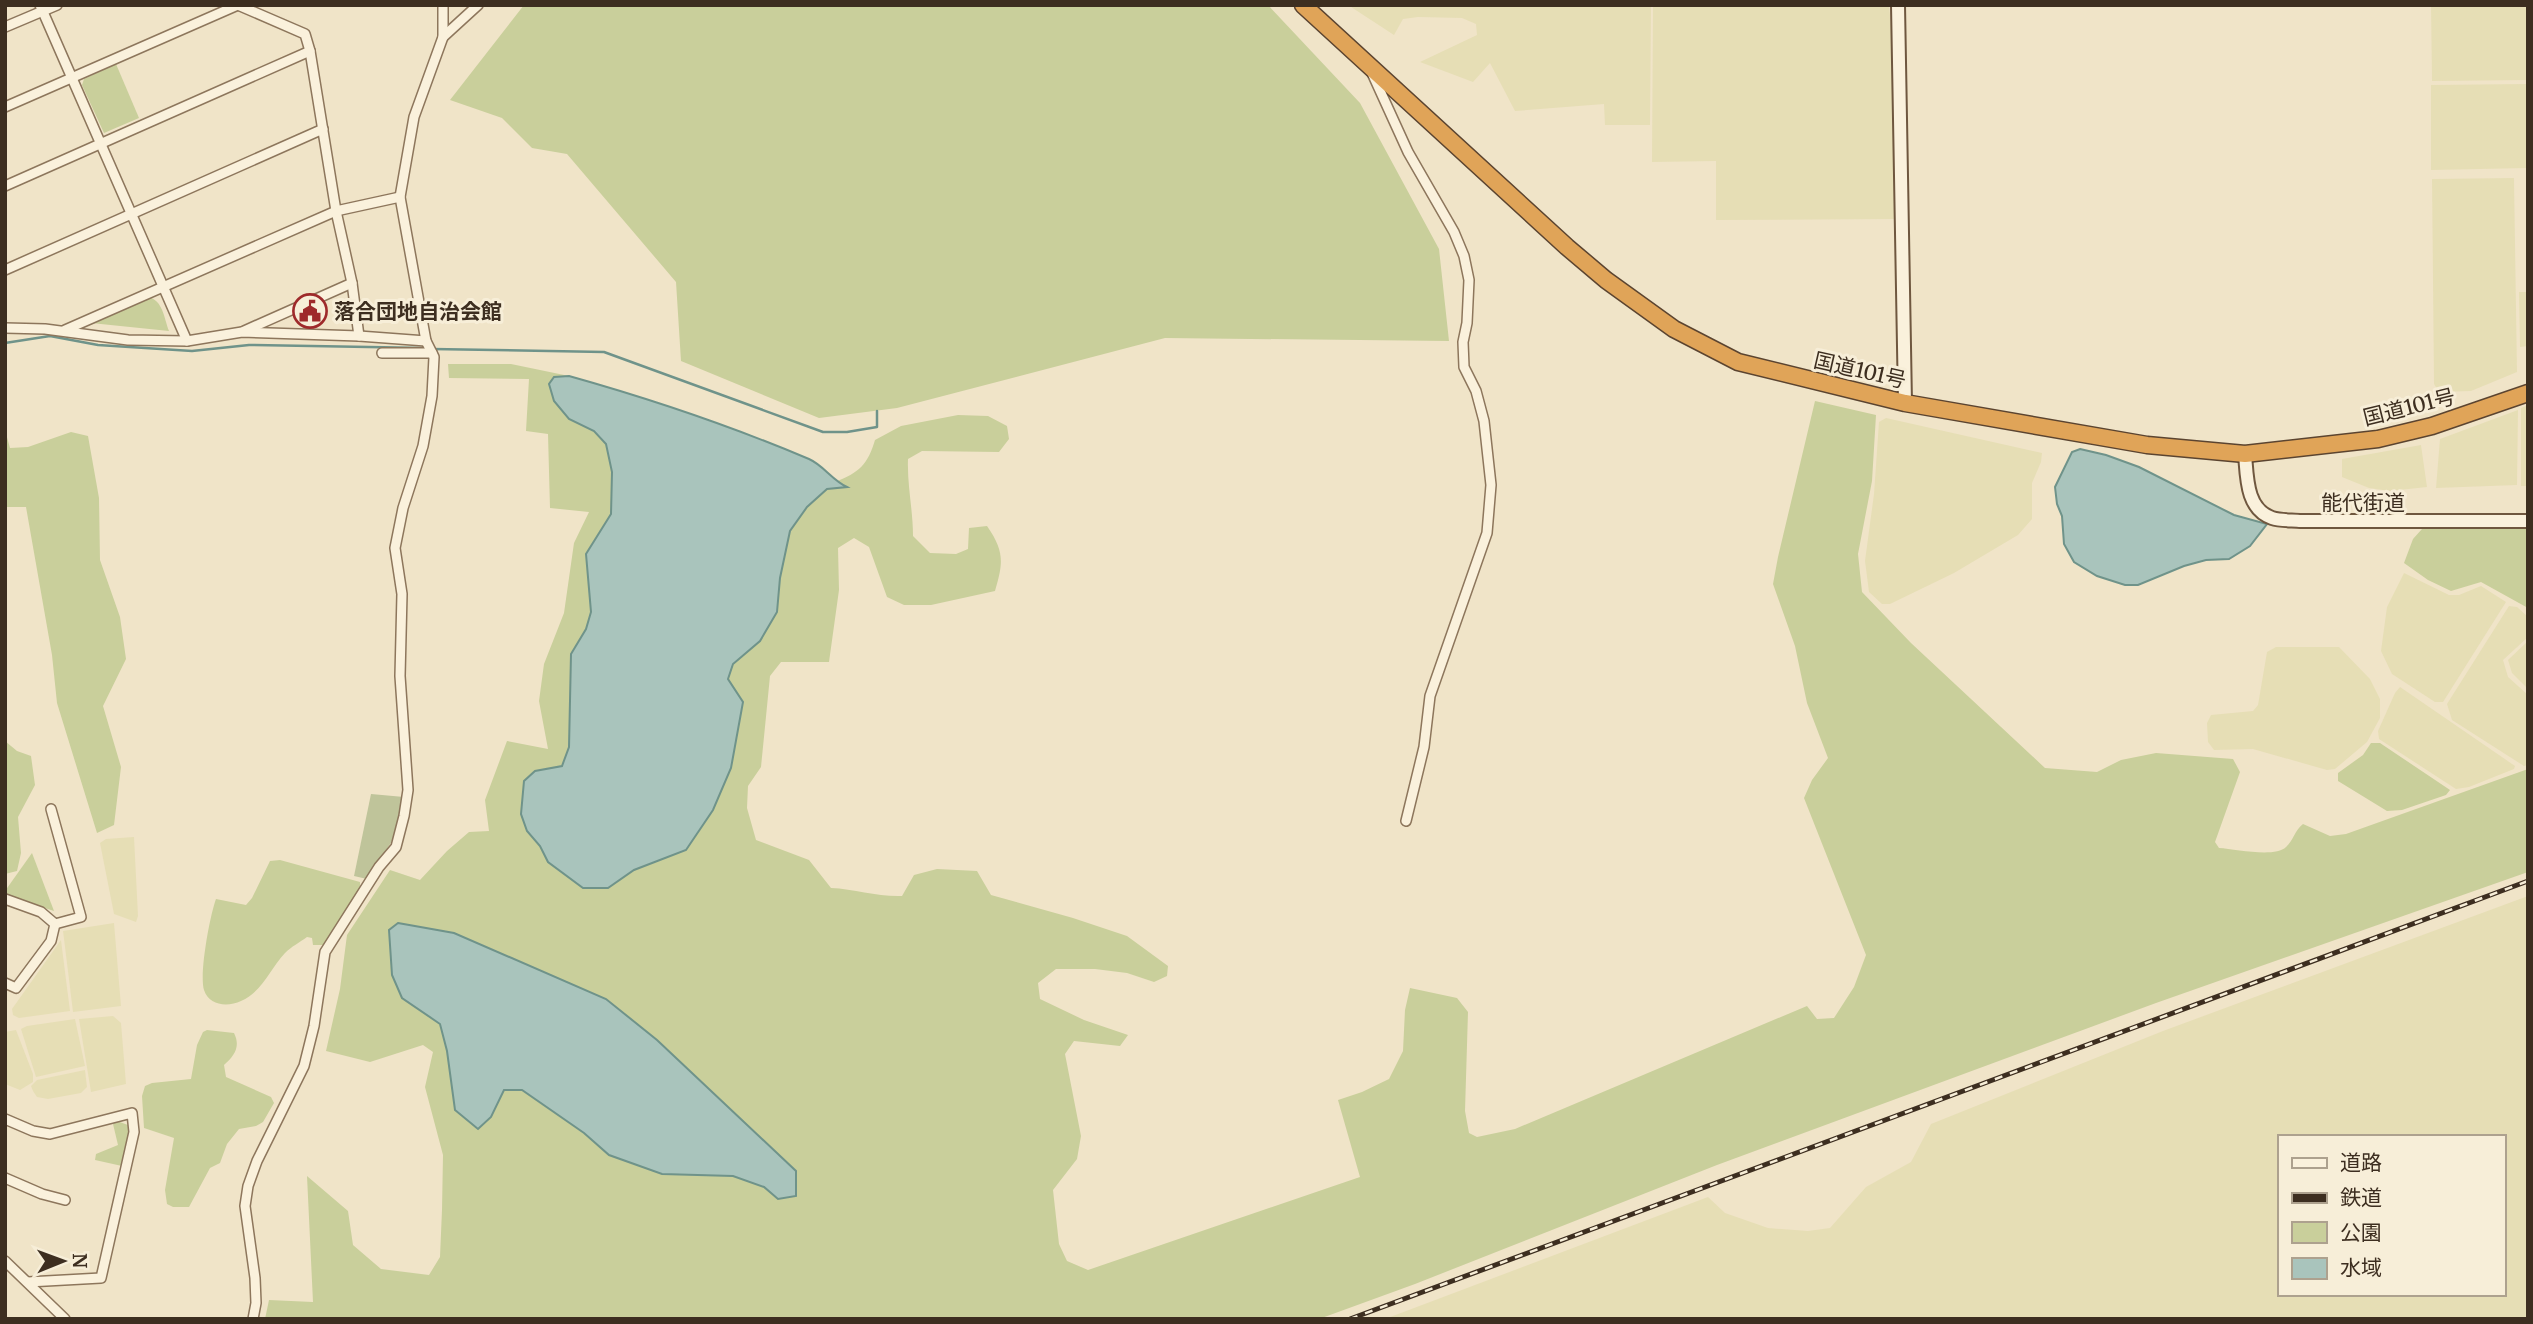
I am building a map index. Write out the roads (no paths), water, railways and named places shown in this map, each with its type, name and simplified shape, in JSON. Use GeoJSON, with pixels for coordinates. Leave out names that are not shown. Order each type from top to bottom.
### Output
{"type":"FeatureCollection","features":[{"type":"Feature","properties":{"kind":"highway","name":"国道101号"},"geometry":{"type":"LineString","coordinates":[[1303,5],[1567,247],[1674,329],[1738,362],[1905,402],[2147,444],[2245,454],[2378,439],[2432,426],[2528,393]]}},
{"type":"Feature","properties":{"kind":"street"},"geometry":{"type":"LineString","coordinates":[[5,27],[41,8],[57,5]]}},
{"type":"Feature","properties":{"kind":"street"},"geometry":{"type":"LineString","coordinates":[[5,107],[238,5],[305,34],[335,211],[352,283],[359,336]]}},
{"type":"Feature","properties":{"kind":"street"},"geometry":{"type":"LineString","coordinates":[[253,1319],[256,1288],[245,1206],[248,1186],[257,1161],[304,1066],[314,1026],[325,952],[379,867],[396,847],[408,790],[400,676],[402,594],[395,548],[403,508],[423,446],[432,396],[434,356],[426,341],[400,197],[414,117],[443,37],[443,5]]}},
{"type":"Feature","properties":{"kind":"street"},"geometry":{"type":"LineString","coordinates":[[443,37],[478,5]]}},
{"type":"Feature","properties":{"kind":"street"},"geometry":{"type":"LineString","coordinates":[[1898,5],[1905,402]]}},
{"type":"Feature","properties":{"kind":"street"},"geometry":{"type":"LineString","coordinates":[[41,8],[187,341]]}},
{"type":"Feature","properties":{"kind":"street"},"geometry":{"type":"LineString","coordinates":[[5,186],[310,51]]}},
{"type":"Feature","properties":{"kind":"street"},"geometry":{"type":"LineString","coordinates":[[1368,65],[1408,152],[1454,232],[1464,256],[1469,280],[1467,323],[1463,342],[1464,367],[1476,391],[1484,421],[1491,485],[1487,533],[1430,696],[1424,747],[1406,821]]}},
{"type":"Feature","properties":{"kind":"street"},"geometry":{"type":"LineString","coordinates":[[5,270],[323,130]]}},
{"type":"Feature","properties":{"kind":"street"},"geometry":{"type":"LineString","coordinates":[[64,331],[335,211],[400,197]]}},
{"type":"Feature","properties":{"kind":"street"},"geometry":{"type":"LineString","coordinates":[[242,332],[352,283]]}},
{"type":"Feature","properties":{"kind":"street"},"geometry":{"type":"LineString","coordinates":[[5,327],[64,331],[128,340],[187,341],[242,332],[426,341]]}},
{"type":"Feature","properties":{"kind":"street"},"geometry":{"type":"LineString","coordinates":[[382,353],[432,353]]}},
{"type":"Feature","properties":{"kind":"street","name":"能代街道"},"geometry":{"type":"LineString","coordinates":[[2245,454],[2248,488],[2256,508],[2273,519],[2528,521]]}},
{"type":"Feature","properties":{"kind":"street"},"geometry":{"type":"LineString","coordinates":[[51,809],[81,917],[55,924]]}},
{"type":"Feature","properties":{"kind":"street"},"geometry":{"type":"LineString","coordinates":[[5,899],[41,912],[55,924]]}},
{"type":"Feature","properties":{"kind":"street"},"geometry":{"type":"LineString","coordinates":[[5,983],[16,988],[51,941],[55,924]]}},
{"type":"Feature","properties":{"kind":"street"},"geometry":{"type":"LineString","coordinates":[[5,1119],[33,1131],[50,1134],[132,1113],[134,1132],[101,1278],[28,1282]]}},
{"type":"Feature","properties":{"kind":"street"},"geometry":{"type":"LineString","coordinates":[[5,1178],[42,1194],[65,1200]]}},
{"type":"Feature","properties":{"kind":"street"},"geometry":{"type":"LineString","coordinates":[[5,1261],[65,1319]]}},
{"type":"Feature","properties":{"kind":"water"},"geometry":{"type":"Polygon","coordinates":[[[569,376],[750,435],[814,462],[847,487],[827,489],[807,507],[790,531],[780,578],[777,612],[760,641],[733,664],[728,679],[743,702],[731,768],[713,810],[686,850],[634,870],[608,888],[583,888],[548,862],[540,846],[527,831],[521,814],[524,781],[535,771],[562,766],[569,747],[571,654],[586,629],[591,612],[586,554],[611,514],[612,472],[606,444],[594,431],[569,419],[554,401],[549,384],[554,377],[569,376]]]}},
{"type":"Feature","properties":{"kind":"water"},"geometry":{"type":"Polygon","coordinates":[[[2080,449],[2139,467],[2234,515],[2267,524],[2250,546],[2229,559],[2206,560],[2184,566],[2138,585],[2125,585],[2097,576],[2074,562],[2064,544],[2062,516],[2057,504],[2055,487],[2072,452],[2080,449]]]}},
{"type":"Feature","properties":{"kind":"water"},"geometry":{"type":"Polygon","coordinates":[[[398,923],[454,933],[606,999],[657,1040],[796,1171],[796,1196],[778,1199],[764,1187],[733,1176],[662,1174],[609,1155],[584,1133],[522,1090],[504,1090],[491,1117],[478,1129],[455,1110],[447,1051],[440,1024],[402,998],[392,975],[389,930],[398,923]]]}},
{"type":"Feature","properties":{"kind":"waterway"},"geometry":{"type":"LineString","coordinates":[[5,343],[50,336],[98,345],[192,351],[249,345],[426,348]]}},
{"type":"Feature","properties":{"kind":"waterway"},"geometry":{"type":"LineString","coordinates":[[432,349],[604,352],[823,432],[847,432],[877,427],[877,411]]}},
{"type":"Feature","properties":{"kind":"railway"},"geometry":{"type":"LineString","coordinates":[[1350,1319],[2528,881]]}},
{"type":"Feature","properties":{"kind":"place","name":"落合団地自治会館"},"geometry":{"type":"Point","coordinates":[310,311]}}]}
